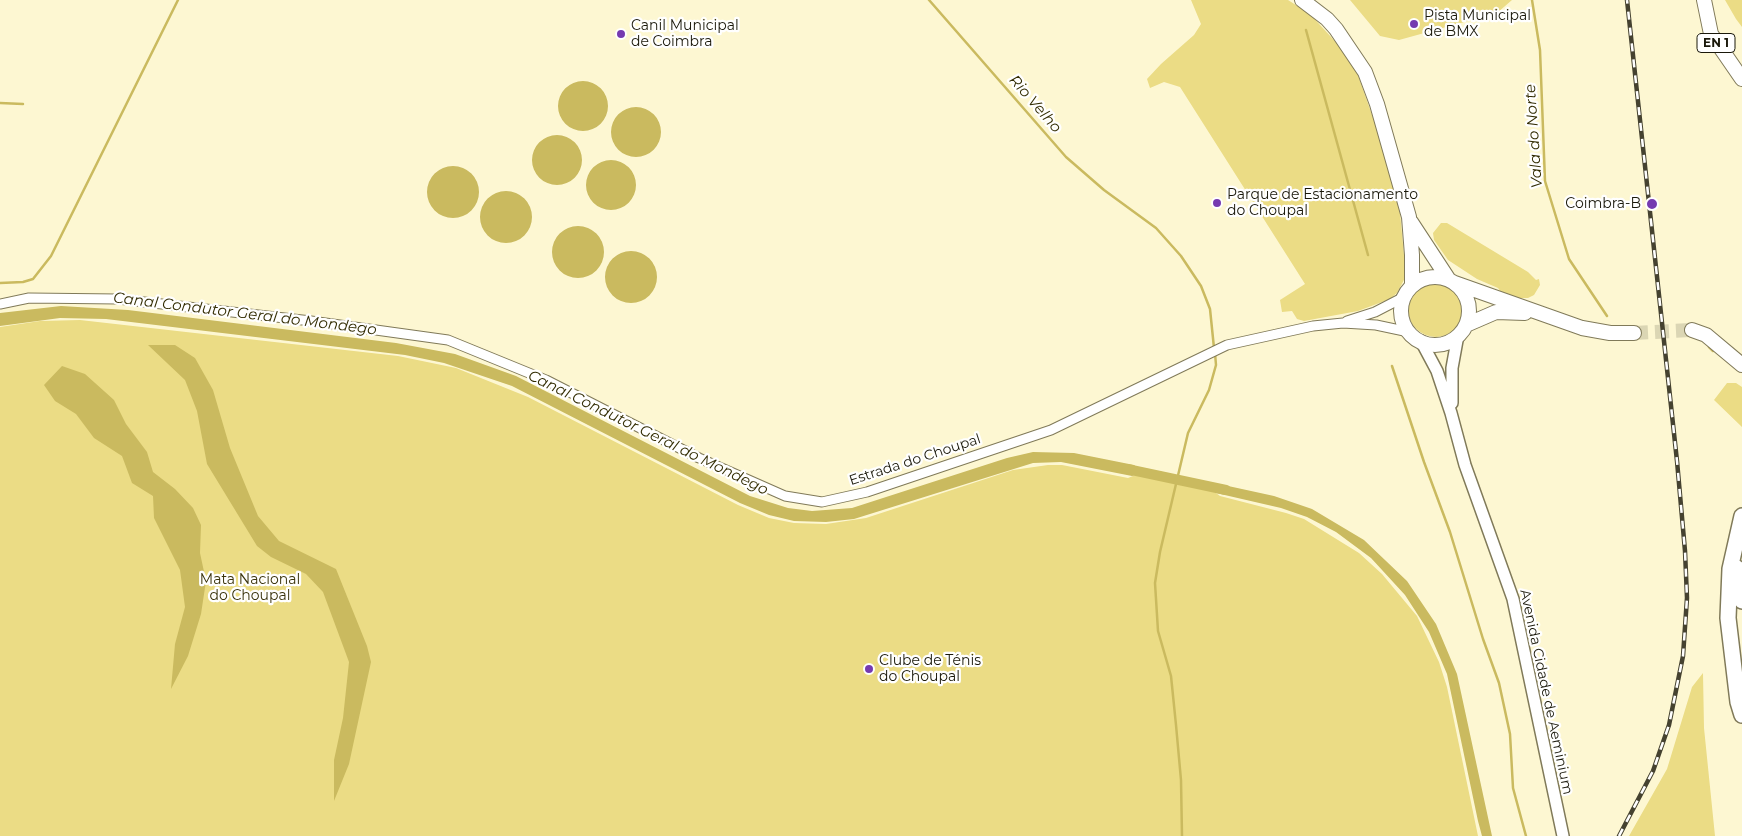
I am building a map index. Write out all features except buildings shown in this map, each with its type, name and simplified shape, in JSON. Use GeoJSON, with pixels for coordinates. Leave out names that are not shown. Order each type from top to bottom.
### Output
{"type":"FeatureCollection","features":[{"type":"Feature","properties":{"kind":"highway"},"geometry":{"type":"LineString","coordinates":[[1742,516],[1730,569],[1728,618],[1738,702],[1742,716]]}},
{"type":"Feature","properties":{"kind":"highway"},"geometry":{"type":"LineString","coordinates":[[1738,534],[1737,570],[1742,601]]}},
{"type":"Feature","properties":{"kind":"main road"},"geometry":{"type":"LineString","coordinates":[[1302,0],[1336,29],[1365,72],[1377,104],[1409,217],[1412,255],[1408,291],[1401,315],[1409,332],[1421,342],[1428,344],[1444,343],[1462,330],[1496,312],[1535,313]]}},
{"type":"Feature","properties":{"kind":"main road","name":"EN 1"},"geometry":{"type":"LineString","coordinates":[[1704,0],[1711,34],[1742,79]]}},
{"type":"Feature","properties":{"kind":"main road"},"geometry":{"type":"LineString","coordinates":[[1409,217],[1452,282],[1468,302],[1469,310],[1462,330]]}},
{"type":"Feature","properties":{"kind":"main road"},"geometry":{"type":"LineString","coordinates":[[1408,291],[1418,281],[1434,277],[1535,313],[1593,330],[1615,334],[1634,333]]}},
{"type":"Feature","properties":{"kind":"main road"},"geometry":{"type":"LineString","coordinates":[[1692,330],[1706,335],[1741,370]]}},
{"type":"Feature","properties":{"kind":"street","name":"Estrada do Choupal"},"geometry":{"type":"LineString","coordinates":[[1342,323],[1375,312],[1408,291]]}},
{"type":"Feature","properties":{"kind":"street","name":"Estrada do Choupal"},"geometry":{"type":"LineString","coordinates":[[0,304],[28,298],[118,299],[311,321],[448,340],[546,380],[699,458],[786,496],[822,502],[867,492],[1051,430],[1227,345],[1313,326],[1342,323],[1376,325],[1409,332]]}},
{"type":"Feature","properties":{"kind":"street","name":"Avenida Cidade de Aeminium"},"geometry":{"type":"LineString","coordinates":[[1452,413],[1452,368],[1462,330]]}},
{"type":"Feature","properties":{"kind":"street","name":"Avenida Cidade de Aeminium"},"geometry":{"type":"LineString","coordinates":[[1421,342],[1437,370],[1452,413],[1465,465],[1515,607],[1557,818],[1563,836]]}},
{"type":"Feature","properties":{"kind":"green space"},"geometry":{"type":"Polygon","coordinates":[[[1191,0],[1288,0],[1310,14],[1353,61],[1383,146],[1400,213],[1406,276],[1397,293],[1390,299],[1358,311],[1304,321],[1297,319],[1292,311],[1282,312],[1280,300],[1305,284],[1180,87],[1164,82],[1150,88],[1147,79],[1194,35],[1201,24],[1191,0]]]}},
{"type":"Feature","properties":{"kind":"green space","name":"Pista Municipal de BMX"},"geometry":{"type":"Polygon","coordinates":[[[1350,0],[1512,0],[1497,13],[1399,40],[1380,36],[1350,0]]]}},
{"type":"Feature","properties":{"kind":"green space"},"geometry":{"type":"Polygon","coordinates":[[[1725,0],[1742,0],[1742,27],[1736,19],[1725,0]]]}},
{"type":"Feature","properties":{"kind":"green space"},"geometry":{"type":"Polygon","coordinates":[[[1441,223],[1447,223],[1528,272],[1536,280],[1539,279],[1540,285],[1534,295],[1528,298],[1518,298],[1501,292],[1498,288],[1477,279],[1448,260],[1434,240],[1433,233],[1441,223]]]}},
{"type":"Feature","properties":{"kind":"green space"},"geometry":{"type":"Polygon","coordinates":[[[1436,281],[1451,286],[1459,294],[1464,309],[1459,324],[1451,332],[1436,337],[1421,332],[1413,324],[1408,309],[1413,294],[1421,286],[1436,281]]]}},
{"type":"Feature","properties":{"kind":"green space","name":"Mata Nacional do Choupal"},"geometry":{"type":"Polygon","coordinates":[[[80,320],[398,356],[456,368],[528,397],[738,505],[769,518],[794,523],[826,524],[866,518],[1013,470],[1048,465],[1062,465],[1128,478],[1138,474],[1212,490],[1220,496],[1304,519],[1359,553],[1382,574],[1417,616],[1439,662],[1447,687],[1478,836],[0,836],[0,327],[40,321],[80,320]]]}},
{"type":"Feature","properties":{"kind":"green space"},"geometry":{"type":"Polygon","coordinates":[[[1727,383],[1736,383],[1742,387],[1742,427],[1714,400],[1727,383]]]}},
{"type":"Feature","properties":{"kind":"green space"},"geometry":{"type":"Polygon","coordinates":[[[1703,673],[1704,728],[1715,836],[1629,836],[1667,769],[1692,687],[1703,673]]]}},
{"type":"Feature","properties":{"kind":"shaded area"},"geometry":{"type":"Polygon","coordinates":[[[583,81],[592,83],[603,92],[608,106],[606,115],[597,126],[583,131],[574,129],[563,120],[558,106],[560,97],[569,86],[583,81]]]}},
{"type":"Feature","properties":{"kind":"shaded area"},"geometry":{"type":"Polygon","coordinates":[[[636,107],[645,109],[656,118],[661,132],[659,141],[650,152],[636,157],[627,155],[616,146],[611,132],[613,123],[622,112],[636,107]]]}},
{"type":"Feature","properties":{"kind":"shaded area"},"geometry":{"type":"Polygon","coordinates":[[[557,135],[566,137],[577,146],[582,160],[580,169],[571,180],[557,185],[548,183],[537,174],[532,160],[534,151],[543,140],[557,135]]]}},
{"type":"Feature","properties":{"kind":"shaded area"},"geometry":{"type":"Polygon","coordinates":[[[611,160],[620,162],[631,171],[636,185],[634,194],[625,205],[611,210],[602,208],[591,199],[586,185],[588,176],[597,165],[611,160]]]}},
{"type":"Feature","properties":{"kind":"shaded area"},"geometry":{"type":"Polygon","coordinates":[[[453,166],[463,168],[471,174],[477,182],[479,192],[477,202],[471,210],[463,216],[453,218],[443,216],[435,210],[429,202],[427,192],[429,182],[435,174],[443,168],[453,166]]]}},
{"type":"Feature","properties":{"kind":"shaded area"},"geometry":{"type":"Polygon","coordinates":[[[506,191],[516,193],[524,199],[530,207],[532,217],[530,227],[524,235],[516,241],[506,243],[496,241],[488,235],[482,227],[480,217],[482,207],[488,199],[496,193],[506,191]]]}},
{"type":"Feature","properties":{"kind":"shaded area"},"geometry":{"type":"Polygon","coordinates":[[[578,226],[588,228],[596,234],[602,242],[604,252],[602,262],[596,270],[588,276],[578,278],[568,276],[560,270],[554,262],[552,252],[554,242],[560,234],[568,228],[578,226]]]}},
{"type":"Feature","properties":{"kind":"shaded area"},"geometry":{"type":"Polygon","coordinates":[[[631,251],[641,253],[649,259],[655,267],[657,277],[655,287],[649,295],[641,301],[631,303],[621,301],[613,295],[607,287],[605,277],[607,267],[613,259],[621,253],[631,251]]]}},
{"type":"Feature","properties":{"kind":"shaded area","name":"Canal Condutor Geral do Mondego"},"geometry":{"type":"Polygon","coordinates":[[[61,306],[128,310],[396,343],[455,354],[516,376],[750,496],[788,508],[812,511],[852,508],[1007,458],[1033,452],[1074,453],[1134,465],[1139,469],[1138,474],[1132,476],[1061,462],[1033,463],[854,519],[826,522],[794,521],[769,515],[740,503],[512,386],[444,363],[405,355],[106,319],[60,318],[0,326],[0,313],[61,306]]]}},
{"type":"Feature","properties":{"kind":"shaded area"},"geometry":{"type":"Polygon","coordinates":[[[148,345],[175,345],[195,358],[213,390],[230,448],[258,516],[279,541],[336,569],[367,646],[371,662],[349,764],[334,801],[334,760],[343,718],[349,662],[323,592],[306,574],[271,557],[257,546],[207,464],[197,411],[185,380],[148,345]]]}},
{"type":"Feature","properties":{"kind":"shaded area"},"geometry":{"type":"Polygon","coordinates":[[[62,366],[85,374],[114,400],[126,424],[147,452],[153,472],[175,489],[193,508],[201,525],[200,553],[206,581],[201,614],[188,656],[171,689],[175,644],[185,607],[180,570],[154,518],[153,496],[132,483],[122,456],[94,438],[76,414],[55,401],[44,385],[62,366]]]}},
{"type":"Feature","properties":{"kind":"shaded area"},"geometry":{"type":"Polygon","coordinates":[[[1213,484],[1274,496],[1312,509],[1364,540],[1407,581],[1436,624],[1457,674],[1492,836],[1482,836],[1447,674],[1429,632],[1405,595],[1371,558],[1336,532],[1307,517],[1281,508],[1216,493],[1212,490],[1213,484]]]}},
{"type":"Feature","properties":{"kind":"waterway"},"geometry":{"type":"LineString","coordinates":[[0,283],[23,282],[33,279],[51,256],[178,0]]}},
{"type":"Feature","properties":{"kind":"waterway","name":"Rio Velho"},"geometry":{"type":"LineString","coordinates":[[929,0],[1066,157],[1104,190],[1156,228],[1181,256],[1201,286],[1210,309],[1214,348]]}},
{"type":"Feature","properties":{"kind":"waterway","name":"Vala do Norte"},"geometry":{"type":"LineString","coordinates":[[1532,0],[1540,50],[1545,181],[1569,259],[1607,316]]}},
{"type":"Feature","properties":{"kind":"waterway"},"geometry":{"type":"LineString","coordinates":[[1306,30],[1368,255]]}},
{"type":"Feature","properties":{"kind":"waterway"},"geometry":{"type":"LineString","coordinates":[[0,103],[23,104]]}},
{"type":"Feature","properties":{"kind":"waterway"},"geometry":{"type":"LineString","coordinates":[[1709,347],[1713,351],[1714,349]]}},
{"type":"Feature","properties":{"kind":"waterway"},"geometry":{"type":"LineString","coordinates":[[1182,836],[1181,780],[1171,676],[1158,631],[1155,583],[1160,552],[1188,433],[1209,390],[1216,365],[1215,353]]}},
{"type":"Feature","properties":{"kind":"waterway"},"geometry":{"type":"LineString","coordinates":[[1392,366],[1450,532],[1483,639],[1499,683],[1510,734],[1513,788],[1526,836]]}},
{"type":"Feature","properties":{"kind":"waterway","name":"Canal Condutor Geral do Mondego"},"geometry":{"type":"LineString","coordinates":[[1127,469],[1226,490]]}},
{"type":"Feature","properties":{"kind":"tunnel"},"geometry":{"type":"LineString","coordinates":[[1634,333],[1692,330]]}},
{"type":"Feature","properties":{"kind":"railway"},"geometry":{"type":"LineString","coordinates":[[1619,836],[1653,771],[1669,725],[1683,656],[1687,598],[1677,461],[1627,0]]}},
{"type":"Feature","properties":{"kind":"place","name":"Pista Municipal de BMX"},"geometry":{"type":"Point","coordinates":[1414,24]}},
{"type":"Feature","properties":{"kind":"place","name":"Canil Municipal de Coimbra"},"geometry":{"type":"Point","coordinates":[621,34]}},
{"type":"Feature","properties":{"kind":"place","name":"Parque de Estacionamento do Choupal"},"geometry":{"type":"Point","coordinates":[1217,203]}},
{"type":"Feature","properties":{"kind":"place","name":"Coimbra-B"},"geometry":{"type":"Point","coordinates":[1652,204]}},
{"type":"Feature","properties":{"kind":"place","name":"Clube de Ténis do Choupal"},"geometry":{"type":"Point","coordinates":[869,669]}}]}
